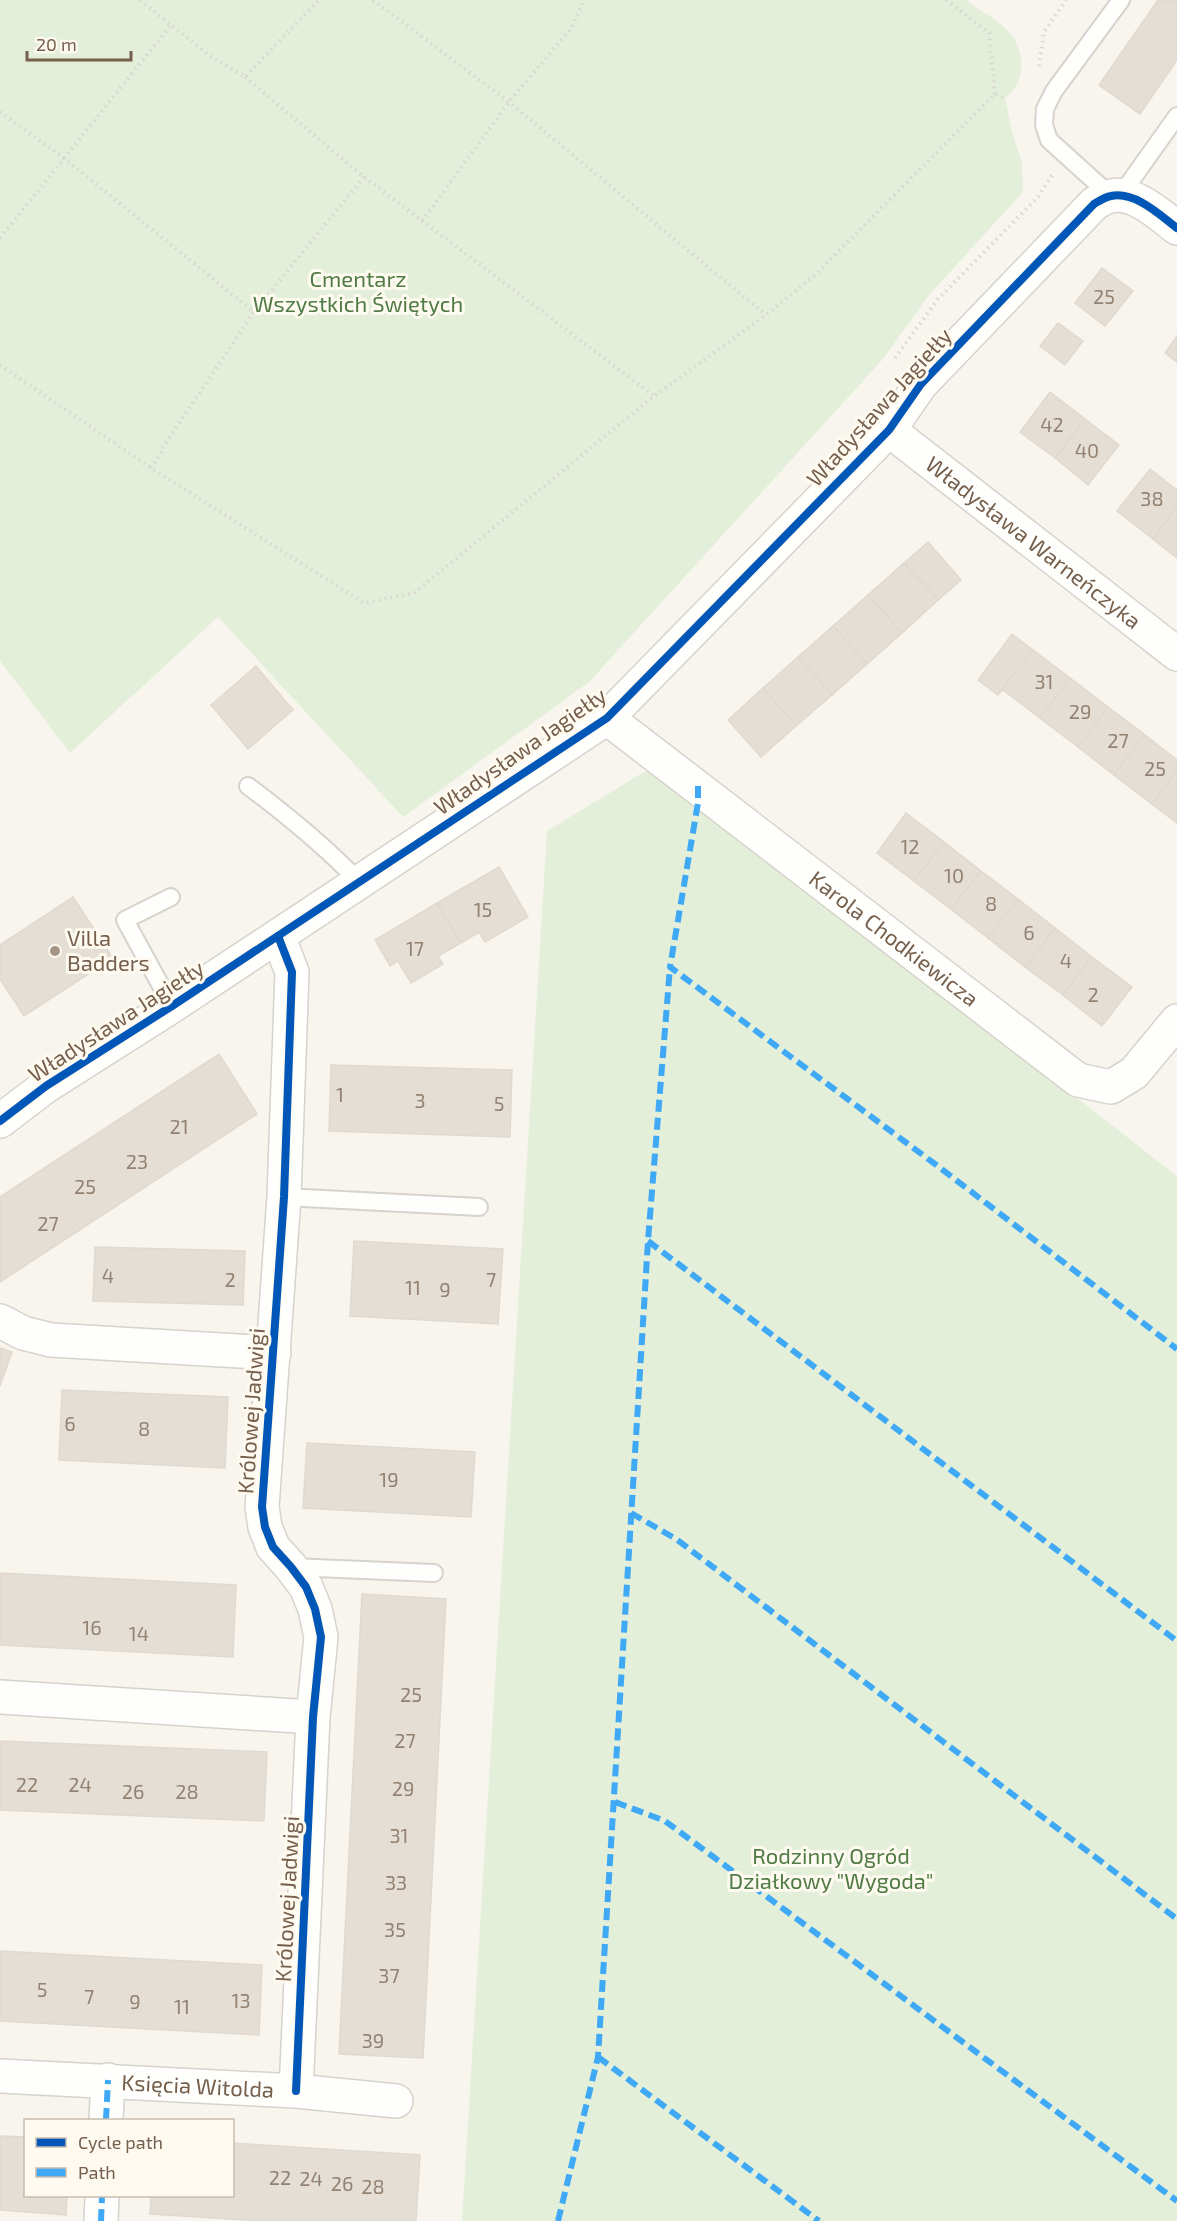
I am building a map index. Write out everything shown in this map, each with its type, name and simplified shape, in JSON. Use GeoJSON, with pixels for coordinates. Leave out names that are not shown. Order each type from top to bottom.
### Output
{"type":"FeatureCollection","features":[{"type":"Feature","properties":{"kind":"street"},"geometry":{"type":"LineString","coordinates":[[1115,196],[1141,202],[1177,228]]}},
{"type":"Feature","properties":{"kind":"street","name":"Władysława Jagiełły"},"geometry":{"type":"LineString","coordinates":[[0,1121],[46,1086],[172,1006],[607,718],[889,430],[921,384],[1084,214],[1094,204],[1115,196]]}},
{"type":"Feature","properties":{"kind":"street","name":"Władysława Warneńczyka"},"geometry":{"type":"LineString","coordinates":[[889,430],[1177,654]]}},
{"type":"Feature","properties":{"kind":"street","name":"Karola Chodkiewicza"},"geometry":{"type":"LineString","coordinates":[[607,718],[1078,1080],[1111,1087],[1134,1073],[1177,1021]]}},
{"type":"Feature","properties":{"kind":"street","name":"Królowej Jadwigi"},"geometry":{"type":"LineString","coordinates":[[278,936],[292,972],[284,1197],[262,1507],[265,1527],[273,1547],[306,1587],[315,1609],[321,1638],[313,1717],[296,2091]]}},
{"type":"Feature","properties":{"kind":"street","name":"Królowej Jadwigi"},"geometry":{"type":"LineString","coordinates":[[0,1321],[23,1333],[51,1340],[274,1353]]}},
{"type":"Feature","properties":{"kind":"street"},"geometry":{"type":"LineString","coordinates":[[0,1697],[313,1717]]}},
{"type":"Feature","properties":{"kind":"street","name":"Księcia Witolda"},"geometry":{"type":"LineString","coordinates":[[0,2076],[296,2091],[396,2101]]}},
{"type":"Feature","properties":{"kind":"street"},"geometry":{"type":"LineString","coordinates":[[106,2119],[108,2080]]}},
{"type":"Feature","properties":{"kind":"street"},"geometry":{"type":"LineString","coordinates":[[101,2221],[102,2197]]}},
{"type":"Feature","properties":{"kind":"lane"},"geometry":{"type":"LineString","coordinates":[[1120,0],[1054,91],[1046,109],[1044,125],[1049,140],[1115,196],[1177,116]]}},
{"type":"Feature","properties":{"kind":"lane"},"geometry":{"type":"LineString","coordinates":[[248,786],[326,848],[359,882]]}},
{"type":"Feature","properties":{"kind":"lane"},"geometry":{"type":"LineString","coordinates":[[171,897],[125,920],[172,1006]]}},
{"type":"Feature","properties":{"kind":"lane"},"geometry":{"type":"LineString","coordinates":[[284,1197],[479,1207]]}},
{"type":"Feature","properties":{"kind":"lane"},"geometry":{"type":"LineString","coordinates":[[291,1567],[434,1573]]}},
{"type":"Feature","properties":{"kind":"path"},"geometry":{"type":"LineString","coordinates":[[140,0],[210,56],[245,77],[364,177],[654,396]]}},
{"type":"Feature","properties":{"kind":"path"},"geometry":{"type":"LineString","coordinates":[[245,77],[319,0]]}},
{"type":"Feature","properties":{"kind":"path"},"geometry":{"type":"LineString","coordinates":[[373,0],[509,102],[766,315]]}},
{"type":"Feature","properties":{"kind":"path"},"geometry":{"type":"LineString","coordinates":[[422,221],[509,102],[572,27],[584,0]]}},
{"type":"Feature","properties":{"kind":"path"},"geometry":{"type":"LineString","coordinates":[[946,0],[989,33],[995,94]]}},
{"type":"Feature","properties":{"kind":"path"},"geometry":{"type":"LineString","coordinates":[[1046,109],[1035,87],[1044,32],[1066,0]]}},
{"type":"Feature","properties":{"kind":"path"},"geometry":{"type":"LineString","coordinates":[[0,238],[171,25]]}},
{"type":"Feature","properties":{"kind":"path"},"geometry":{"type":"LineString","coordinates":[[65,159],[156,40]]}},
{"type":"Feature","properties":{"kind":"path"},"geometry":{"type":"LineString","coordinates":[[995,94],[1005,98]]}},
{"type":"Feature","properties":{"kind":"path"},"geometry":{"type":"LineString","coordinates":[[0,365],[151,468],[364,603],[414,593],[654,396],[766,315],[813,277],[995,94]]}},
{"type":"Feature","properties":{"kind":"path"},"geometry":{"type":"LineString","coordinates":[[0,112],[65,159],[254,312]]}},
{"type":"Feature","properties":{"kind":"path"},"geometry":{"type":"LineString","coordinates":[[921,384],[891,363],[938,298],[1038,197],[1065,154]]}},
{"type":"Feature","properties":{"kind":"path"},"geometry":{"type":"LineString","coordinates":[[161,450],[254,312],[364,177]]}},
{"type":"Feature","properties":{"kind":"path"},"geometry":{"type":"LineString","coordinates":[[151,468],[254,312]]}},
{"type":"Feature","properties":{"kind":"green space","name":"Cmentarz Wszystkich Świętych"},"geometry":{"type":"Polygon","coordinates":[[[0,0],[966,0],[1004,27],[1017,43],[1021,58],[1021,74],[1014,89],[1005,98],[1013,136],[1022,162],[1023,192],[929,295],[883,359],[589,682],[403,817],[218,617],[70,753],[0,661],[0,0]]]}},
{"type":"Feature","properties":{"kind":"green space","name":"Rodzinny Ogród Działkowy \"Wygoda\""},"geometry":{"type":"Polygon","coordinates":[[[652,767],[1177,1176],[1177,2221],[462,2221],[547,831],[652,767]]]}},
{"type":"Feature","properties":{"kind":"building"},"geometry":{"type":"Polygon","coordinates":[[[1158,0],[1177,0],[1177,60],[1140,114],[1099,85],[1158,0]]]}},
{"type":"Feature","properties":{"kind":"building"},"geometry":{"type":"Polygon","coordinates":[[[1102,268],[1133,291],[1105,326],[1075,303],[1102,268]]]}},
{"type":"Feature","properties":{"kind":"building"},"geometry":{"type":"Polygon","coordinates":[[[1058,323],[1083,341],[1065,365],[1040,346],[1058,323]]]}},
{"type":"Feature","properties":{"kind":"building"},"geometry":{"type":"Polygon","coordinates":[[[1177,336],[1177,362],[1165,353],[1177,336]]]}},
{"type":"Feature","properties":{"kind":"building"},"geometry":{"type":"Polygon","coordinates":[[[1050,392],[1085,419],[1055,458],[1020,432],[1050,392]]]}},
{"type":"Feature","properties":{"kind":"building"},"geometry":{"type":"Polygon","coordinates":[[[1085,419],[1119,445],[1088,485],[1055,458],[1085,419]]]}},
{"type":"Feature","properties":{"kind":"building"},"geometry":{"type":"Polygon","coordinates":[[[1150,469],[1177,490],[1177,507],[1153,539],[1117,511],[1150,469]]]}},
{"type":"Feature","properties":{"kind":"building"},"geometry":{"type":"Polygon","coordinates":[[[1177,507],[1177,558],[1153,539],[1177,507]]]}},
{"type":"Feature","properties":{"kind":"building"},"geometry":{"type":"Polygon","coordinates":[[[928,542],[961,580],[938,600],[904,563],[928,542]]]}},
{"type":"Feature","properties":{"kind":"building"},"geometry":{"type":"Polygon","coordinates":[[[904,563],[938,600],[902,633],[868,595],[904,563]]]}},
{"type":"Feature","properties":{"kind":"building"},"geometry":{"type":"Polygon","coordinates":[[[868,595],[902,633],[867,664],[833,626],[868,595]]]}},
{"type":"Feature","properties":{"kind":"building"},"geometry":{"type":"Polygon","coordinates":[[[833,626],[867,664],[832,695],[798,657],[833,626]]]}},
{"type":"Feature","properties":{"kind":"building"},"geometry":{"type":"Polygon","coordinates":[[[1012,634],[1033,650],[998,695],[978,680],[1012,634]]]}},
{"type":"Feature","properties":{"kind":"building"},"geometry":{"type":"Polygon","coordinates":[[[1033,650],[1070,678],[1040,718],[1002,689],[1033,650]]]}},
{"type":"Feature","properties":{"kind":"building"},"geometry":{"type":"Polygon","coordinates":[[[798,657],[832,695],[796,726],[763,688],[798,657]]]}},
{"type":"Feature","properties":{"kind":"building"},"geometry":{"type":"Polygon","coordinates":[[[256,666],[293,710],[248,749],[211,705],[256,666]]]}},
{"type":"Feature","properties":{"kind":"building"},"geometry":{"type":"Polygon","coordinates":[[[1070,678],[1108,707],[1078,747],[1040,718],[1070,678]]]}},
{"type":"Feature","properties":{"kind":"building"},"geometry":{"type":"Polygon","coordinates":[[[763,688],[796,726],[761,757],[728,720],[763,688]]]}},
{"type":"Feature","properties":{"kind":"building"},"geometry":{"type":"Polygon","coordinates":[[[1108,707],[1145,735],[1114,775],[1078,747],[1108,707]]]}},
{"type":"Feature","properties":{"kind":"building"},"geometry":{"type":"Polygon","coordinates":[[[1145,735],[1177,760],[1177,770],[1152,804],[1114,775],[1145,735]]]}},
{"type":"Feature","properties":{"kind":"building"},"geometry":{"type":"Polygon","coordinates":[[[1177,770],[1177,823],[1152,804],[1177,770]]]}},
{"type":"Feature","properties":{"kind":"building"},"geometry":{"type":"Polygon","coordinates":[[[906,813],[944,842],[914,881],[877,853],[906,813]]]}},
{"type":"Feature","properties":{"kind":"building"},"geometry":{"type":"Polygon","coordinates":[[[944,842],[981,871],[951,909],[914,881],[944,842]]]}},
{"type":"Feature","properties":{"kind":"building"},"geometry":{"type":"Polygon","coordinates":[[[499,867],[528,917],[485,942],[479,932],[461,943],[437,903],[499,867]]]}},
{"type":"Feature","properties":{"kind":"building"},"geometry":{"type":"Polygon","coordinates":[[[981,871],[1018,899],[988,938],[951,909],[981,871]]]}},
{"type":"Feature","properties":{"kind":"building","name":"Villa Badders"},"geometry":{"type":"Polygon","coordinates":[[[73,897],[113,958],[24,1016],[0,979],[0,945],[73,897]]]}},
{"type":"Feature","properties":{"kind":"building"},"geometry":{"type":"Polygon","coordinates":[[[1018,899],[1055,928],[1025,967],[988,938],[1018,899]]]}},
{"type":"Feature","properties":{"kind":"building"},"geometry":{"type":"Polygon","coordinates":[[[437,903],[461,943],[438,956],[443,964],[411,983],[398,961],[390,966],[375,940],[437,903]]]}},
{"type":"Feature","properties":{"kind":"building"},"geometry":{"type":"Polygon","coordinates":[[[1055,928],[1092,957],[1063,995],[1025,967],[1055,928]]]}},
{"type":"Feature","properties":{"kind":"building"},"geometry":{"type":"Polygon","coordinates":[[[1092,957],[1132,987],[1102,1026],[1063,995],[1092,957]]]}},
{"type":"Feature","properties":{"kind":"building"},"geometry":{"type":"Polygon","coordinates":[[[219,1054],[257,1114],[0,1282],[0,1197],[219,1054]]]}},
{"type":"Feature","properties":{"kind":"building"},"geometry":{"type":"Polygon","coordinates":[[[331,1065],[512,1070],[510,1137],[329,1131],[331,1065]]]}},
{"type":"Feature","properties":{"kind":"building"},"geometry":{"type":"Polygon","coordinates":[[[354,1241],[503,1249],[498,1324],[350,1316],[354,1241]]]}},
{"type":"Feature","properties":{"kind":"building"},"geometry":{"type":"Polygon","coordinates":[[[95,1247],[245,1251],[243,1305],[93,1301],[95,1247]]]}},
{"type":"Feature","properties":{"kind":"building"},"geometry":{"type":"Polygon","coordinates":[[[0,1348],[12,1352],[0,1386],[0,1348]]]}},
{"type":"Feature","properties":{"kind":"building"},"geometry":{"type":"Polygon","coordinates":[[[62,1390],[228,1397],[225,1468],[59,1460],[62,1390]]]}},
{"type":"Feature","properties":{"kind":"building"},"geometry":{"type":"Polygon","coordinates":[[[307,1443],[475,1452],[471,1517],[303,1508],[307,1443]]]}},
{"type":"Feature","properties":{"kind":"building"},"geometry":{"type":"Polygon","coordinates":[[[0,1573],[236,1585],[233,1657],[0,1645],[0,1573]]]}},
{"type":"Feature","properties":{"kind":"building"},"geometry":{"type":"Polygon","coordinates":[[[362,1594],[446,1599],[423,2058],[339,2054],[362,1594]]]}},
{"type":"Feature","properties":{"kind":"building"},"geometry":{"type":"Polygon","coordinates":[[[0,1741],[267,1752],[264,1821],[0,1810],[0,1741]]]}},
{"type":"Feature","properties":{"kind":"building"},"geometry":{"type":"Polygon","coordinates":[[[0,1951],[262,1965],[259,2035],[0,2021],[0,1951]]]}},
{"type":"Feature","properties":{"kind":"building"},"geometry":{"type":"Polygon","coordinates":[[[0,2136],[24,2137],[24,2197],[67,2197],[66,2215],[0,2210],[0,2136]]]}},
{"type":"Feature","properties":{"kind":"building"},"geometry":{"type":"Polygon","coordinates":[[[234,2143],[420,2155],[416,2221],[262,2221],[150,2214],[151,2197],[234,2197],[234,2143]]]}},
{"type":"Feature","properties":{"kind":"marked path"},"geometry":{"type":"LineString","coordinates":[[698,786],[698,803],[670,967],[935,1164],[1177,1349]]}},
{"type":"Feature","properties":{"kind":"marked path"},"geometry":{"type":"LineString","coordinates":[[558,2221],[598,2057],[648,1241],[670,967]]}},
{"type":"Feature","properties":{"kind":"marked path"},"geometry":{"type":"LineString","coordinates":[[648,1241],[1177,1641]]}},
{"type":"Feature","properties":{"kind":"marked path"},"geometry":{"type":"LineString","coordinates":[[631,1513],[676,1539],[1177,1919]]}},
{"type":"Feature","properties":{"kind":"marked path"},"geometry":{"type":"LineString","coordinates":[[615,1802],[665,1821],[1177,2201]]}},
{"type":"Feature","properties":{"kind":"marked path"},"geometry":{"type":"LineString","coordinates":[[598,2057],[819,2221]]}},
{"type":"Feature","properties":{"kind":"marked path"},"geometry":{"type":"LineString","coordinates":[[106,2119],[108,2080]]}},
{"type":"Feature","properties":{"kind":"marked path"},"geometry":{"type":"LineString","coordinates":[[101,2221],[102,2197]]}},
{"type":"Feature","properties":{"kind":"cycle path"},"geometry":{"type":"LineString","coordinates":[[0,1121],[46,1086],[172,1006],[607,718],[889,430],[921,384],[1094,204],[1111,196],[1129,197],[1147,205],[1177,228]]}},
{"type":"Feature","properties":{"kind":"cycle path"},"geometry":{"type":"LineString","coordinates":[[278,936],[292,972],[284,1197],[262,1507],[265,1527],[273,1547],[306,1587],[315,1609],[321,1637],[313,1717],[296,2091]]}},
{"type":"Feature","properties":{"kind":"place","name":"Villa Badders"},"geometry":{"type":"Point","coordinates":[55,951]}}]}
